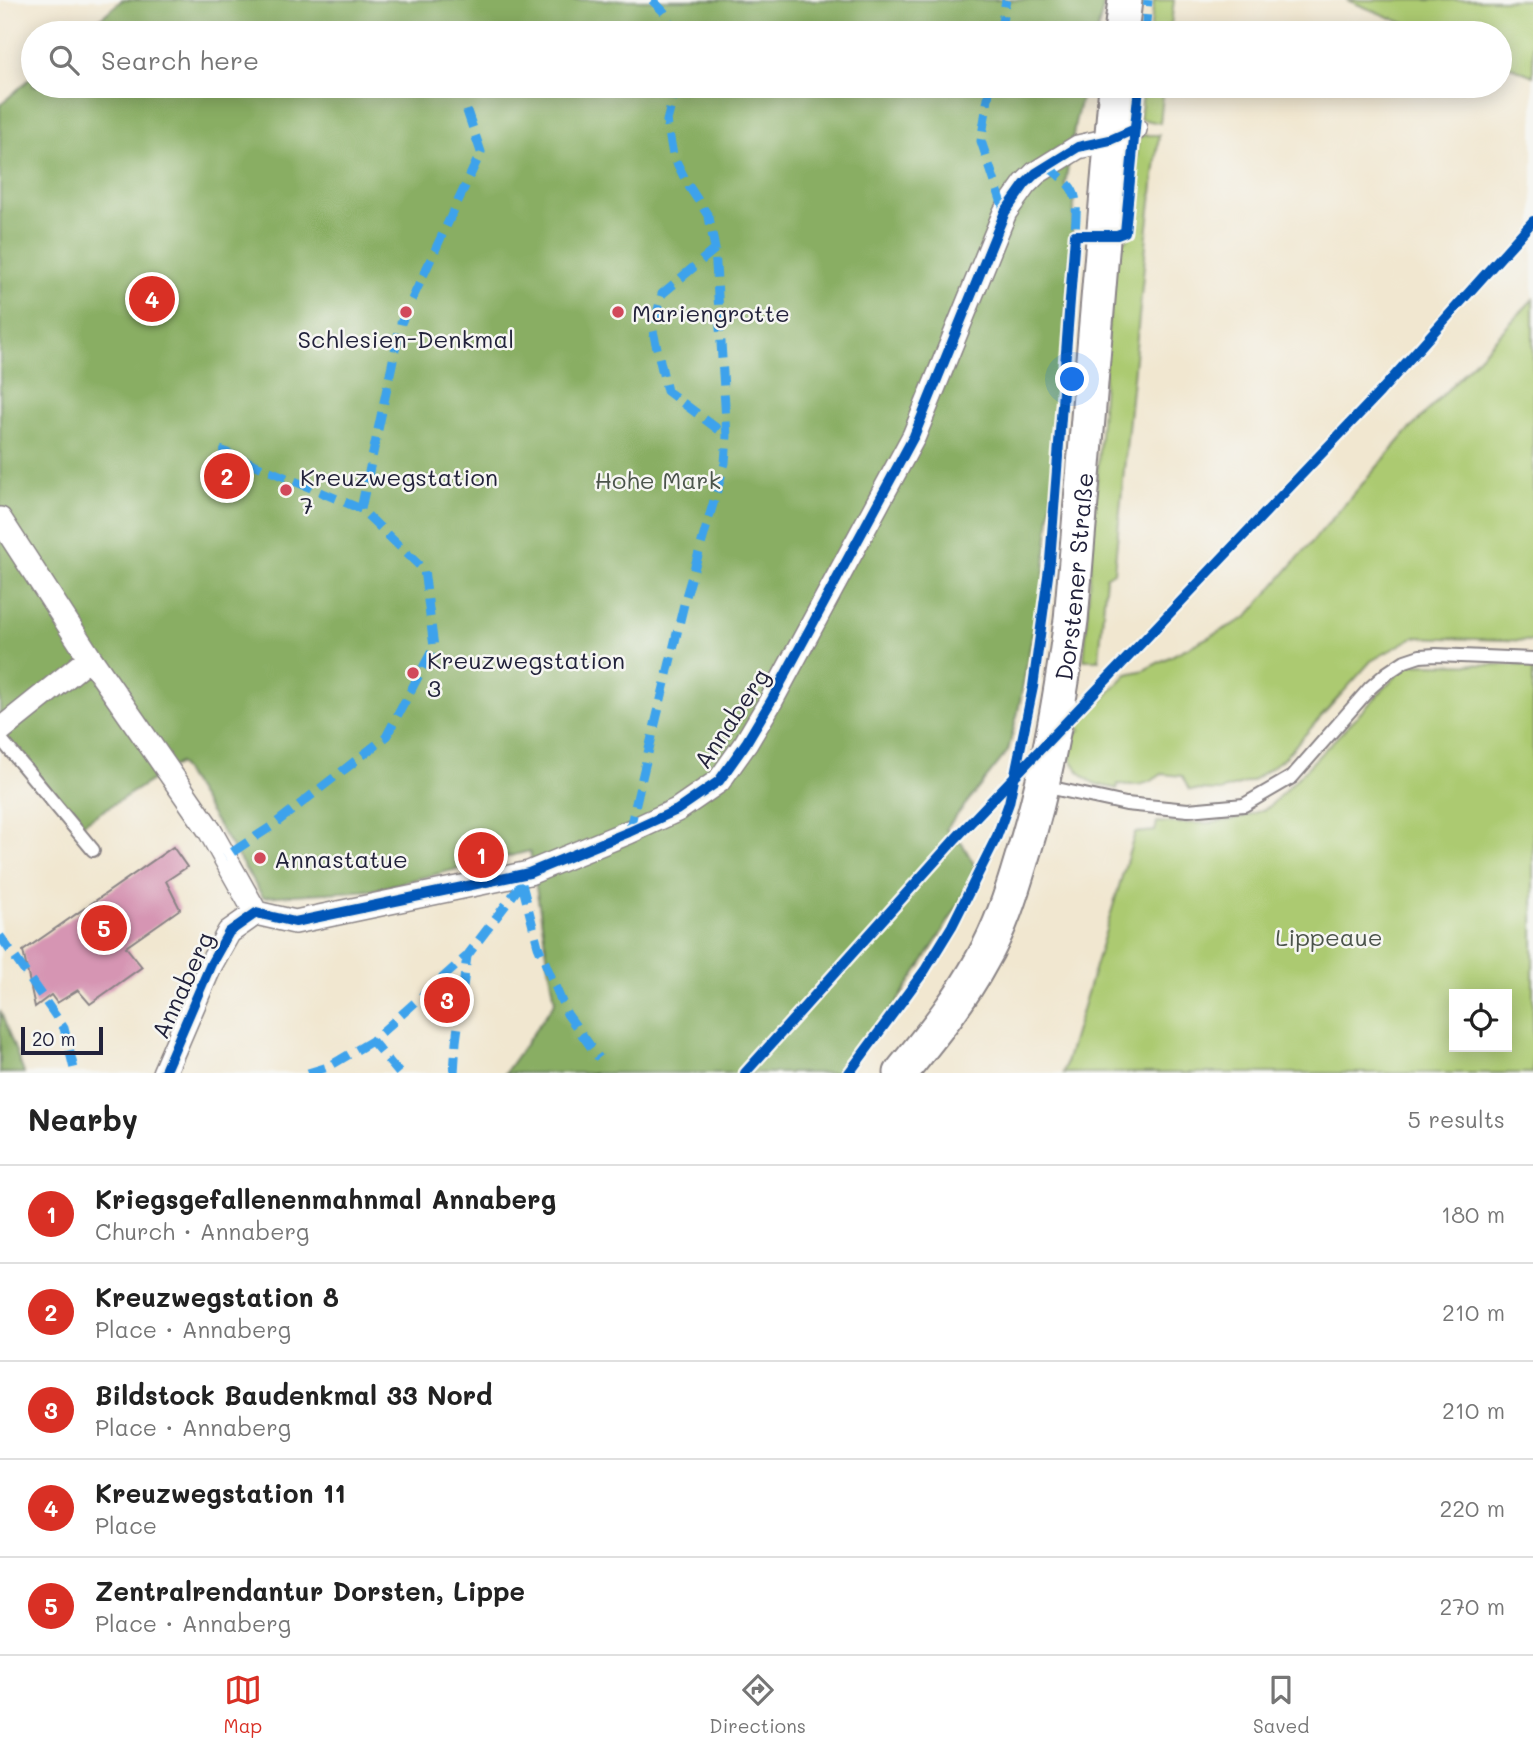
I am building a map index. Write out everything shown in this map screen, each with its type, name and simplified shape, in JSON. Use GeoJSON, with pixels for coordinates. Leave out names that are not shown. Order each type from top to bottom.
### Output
{"type":"FeatureCollection","features":[{"type":"Feature","properties":{"kind":"main road"},"geometry":{"type":"LineString","coordinates":[[1122,21],[1125,0]]}},
{"type":"Feature","properties":{"kind":"main road","name":"Dorstener Straße"},"geometry":{"type":"LineString","coordinates":[[901,1073],[950,1012],[995,936],[1006,909],[1043,786],[1071,620],[1122,134],[1118,98]]}},
{"type":"Feature","properties":{"kind":"street","name":"Annaberg"},"geometry":{"type":"LineString","coordinates":[[164,1073],[211,964],[229,932],[256,913],[295,922],[530,873],[677,810],[719,781],[771,701],[914,436],[1005,212],[1036,173],[1078,147],[1122,134]]}},
{"type":"Feature","properties":{"kind":"street"},"geometry":{"type":"LineString","coordinates":[[0,519],[90,658],[210,831],[256,913]]}},
{"type":"Feature","properties":{"kind":"street"},"geometry":{"type":"LineString","coordinates":[[0,730],[90,658]]}},
{"type":"Feature","properties":{"kind":"lane"},"geometry":{"type":"LineString","coordinates":[[1043,786],[1126,804],[1188,810],[1244,805],[1292,777],[1370,688],[1405,661],[1436,655],[1533,659]]}},
{"type":"Feature","properties":{"kind":"lane"},"geometry":{"type":"LineString","coordinates":[[0,738],[93,850]]}},
{"type":"Feature","properties":{"kind":"green space"},"geometry":{"type":"Polygon","coordinates":[[[122,0],[1105,0],[1100,21],[97,21],[122,0]]]}},
{"type":"Feature","properties":{"kind":"green space"},"geometry":{"type":"Polygon","coordinates":[[[1154,0],[1174,0],[1171,21],[1151,21],[1154,0]]]}},
{"type":"Feature","properties":{"kind":"green space"},"geometry":{"type":"Polygon","coordinates":[[[1347,0],[1533,0],[1533,76],[1512,67],[1512,21],[1399,21],[1347,0]]]}},
{"type":"Feature","properties":{"kind":"green space","name":"Hohe Mark"},"geometry":{"type":"Polygon","coordinates":[[[21,87],[21,98],[1081,98],[1065,185],[1073,194],[1074,214],[1044,572],[1038,623],[1035,620],[1018,712],[1008,751],[946,829],[963,845],[975,866],[960,902],[901,996],[844,1073],[505,1073],[555,1002],[530,851],[372,890],[263,897],[179,763],[82,824],[0,737],[0,105],[21,87]]]}},
{"type":"Feature","properties":{"kind":"green space"},"geometry":{"type":"Polygon","coordinates":[[[1143,98],[1163,98],[1160,123],[1140,119],[1143,98]]]}},
{"type":"Feature","properties":{"kind":"green space"},"geometry":{"type":"Polygon","coordinates":[[[1143,135],[1159,135],[1114,572],[1106,577],[1099,660],[1084,660],[1114,239],[1127,240],[1130,233],[1138,139],[1143,135]]]}},
{"type":"Feature","properties":{"kind":"green space"},"geometry":{"type":"Polygon","coordinates":[[[1533,299],[1533,641],[1414,637],[1371,661],[1284,758],[1252,781],[1220,791],[1189,790],[1182,776],[1162,774],[1142,784],[1118,784],[1117,789],[1097,784],[1084,777],[1066,746],[1080,730],[1077,726],[1127,674],[1144,670],[1246,618],[1404,436],[1533,299]]]}},
{"type":"Feature","properties":{"kind":"green space","name":"Lippeaue"},"geometry":{"type":"Polygon","coordinates":[[[1408,664],[1533,665],[1533,1073],[1063,1073],[1135,833],[1155,831],[1157,822],[1227,821],[1269,807],[1408,664]]]}},
{"type":"Feature","properties":{"kind":"green space"},"geometry":{"type":"Polygon","coordinates":[[[0,1010],[24,1073],[0,1073],[0,1010]]]}},
{"type":"Feature","properties":{"kind":"building"},"geometry":{"type":"Polygon","coordinates":[[[173,847],[187,867],[166,881],[180,909],[126,947],[142,967],[90,1004],[78,990],[57,1003],[51,995],[35,1007],[23,951],[173,847]]]}},
{"type":"Feature","properties":{"kind":"marked path"},"geometry":{"type":"LineString","coordinates":[[652,0],[669,21]]}},
{"type":"Feature","properties":{"kind":"marked path"},"geometry":{"type":"LineString","coordinates":[[1002,21],[1006,0]]}},
{"type":"Feature","properties":{"kind":"marked path"},"geometry":{"type":"LineString","coordinates":[[1146,21],[1148,0]]}},
{"type":"Feature","properties":{"kind":"marked path"},"geometry":{"type":"LineString","coordinates":[[629,832],[685,600],[725,463],[727,436],[715,249],[709,217],[673,155],[667,121],[673,98]]}},
{"type":"Feature","properties":{"kind":"marked path"},"geometry":{"type":"LineString","coordinates":[[988,98],[981,141],[1005,212]]}},
{"type":"Feature","properties":{"kind":"marked path"},"geometry":{"type":"LineString","coordinates":[[361,509],[401,323],[481,152],[466,108]]}},
{"type":"Feature","properties":{"kind":"marked path"},"geometry":{"type":"LineString","coordinates":[[1047,166],[1066,182],[1074,195],[1075,235]]}},
{"type":"Feature","properties":{"kind":"marked path"},"geometry":{"type":"LineString","coordinates":[[715,249],[662,294],[653,331],[667,391],[727,436]]}},
{"type":"Feature","properties":{"kind":"marked path"},"geometry":{"type":"LineString","coordinates":[[220,450],[361,509],[424,570],[434,647],[386,737],[272,826],[225,857]]}},
{"type":"Feature","properties":{"kind":"marked path"},"geometry":{"type":"LineString","coordinates":[[399,1073],[372,1041],[467,956],[529,874]]}},
{"type":"Feature","properties":{"kind":"marked path"},"geometry":{"type":"LineString","coordinates":[[522,884],[538,946],[567,1014],[599,1058]]}},
{"type":"Feature","properties":{"kind":"marked path"},"geometry":{"type":"LineString","coordinates":[[0,936],[64,1028],[75,1073]]}},
{"type":"Feature","properties":{"kind":"marked path"},"geometry":{"type":"LineString","coordinates":[[454,1073],[467,956]]}},
{"type":"Feature","properties":{"kind":"marked path"},"geometry":{"type":"LineString","coordinates":[[308,1073],[328,1067],[372,1041]]}},
{"type":"Feature","properties":{"kind":"cycle path"},"geometry":{"type":"LineString","coordinates":[[849,1073],[925,970],[952,926],[997,836],[1009,803],[1033,687],[1050,561],[1075,235],[1117,235],[1125,232],[1138,98]]}},
{"type":"Feature","properties":{"kind":"cycle path"},"geometry":{"type":"LineString","coordinates":[[164,1073],[211,964],[229,932],[256,913],[295,922],[529,873],[677,810],[719,781],[771,701],[914,436],[1005,212],[1036,173],[1078,147],[1110,140],[1135,129]]}},
{"type":"Feature","properties":{"kind":"cycle path"},"geometry":{"type":"LineString","coordinates":[[745,1073],[956,838],[1380,392],[1533,221]]}},
{"type":"Feature","properties":{"kind":"place","name":"Kreuzwegstation 11"},"geometry":{"type":"Point","coordinates":[152,299]}},
{"type":"Feature","properties":{"kind":"place","name":"Schlesien-Denkmal"},"geometry":{"type":"Point","coordinates":[406,312]}},
{"type":"Feature","properties":{"kind":"place","name":"Mariengrotte"},"geometry":{"type":"Point","coordinates":[618,312]}},
{"type":"Feature","properties":{"kind":"place","name":"Kreuzwegstation 8"},"geometry":{"type":"Point","coordinates":[227,476]}},
{"type":"Feature","properties":{"kind":"place","name":"Kreuzwegstation 7"},"geometry":{"type":"Point","coordinates":[286,490]}},
{"type":"Feature","properties":{"kind":"place","name":"Kreuzwegstation 3"},"geometry":{"type":"Point","coordinates":[413,673]}},
{"type":"Feature","properties":{"kind":"place","name":"Kriegsgefallenenmahnmal Annaberg"},"geometry":{"type":"Point","coordinates":[481,855]}},
{"type":"Feature","properties":{"kind":"place","name":"Annastatue"},"geometry":{"type":"Point","coordinates":[260,858]}},
{"type":"Feature","properties":{"kind":"place","name":"Zentralrendantur Dorsten, Lippe"},"geometry":{"type":"Point","coordinates":[104,928]}},
{"type":"Feature","properties":{"kind":"place","name":"Bildstock Baudenkmal 33 Nord"},"geometry":{"type":"Point","coordinates":[447,1000]}}]}
